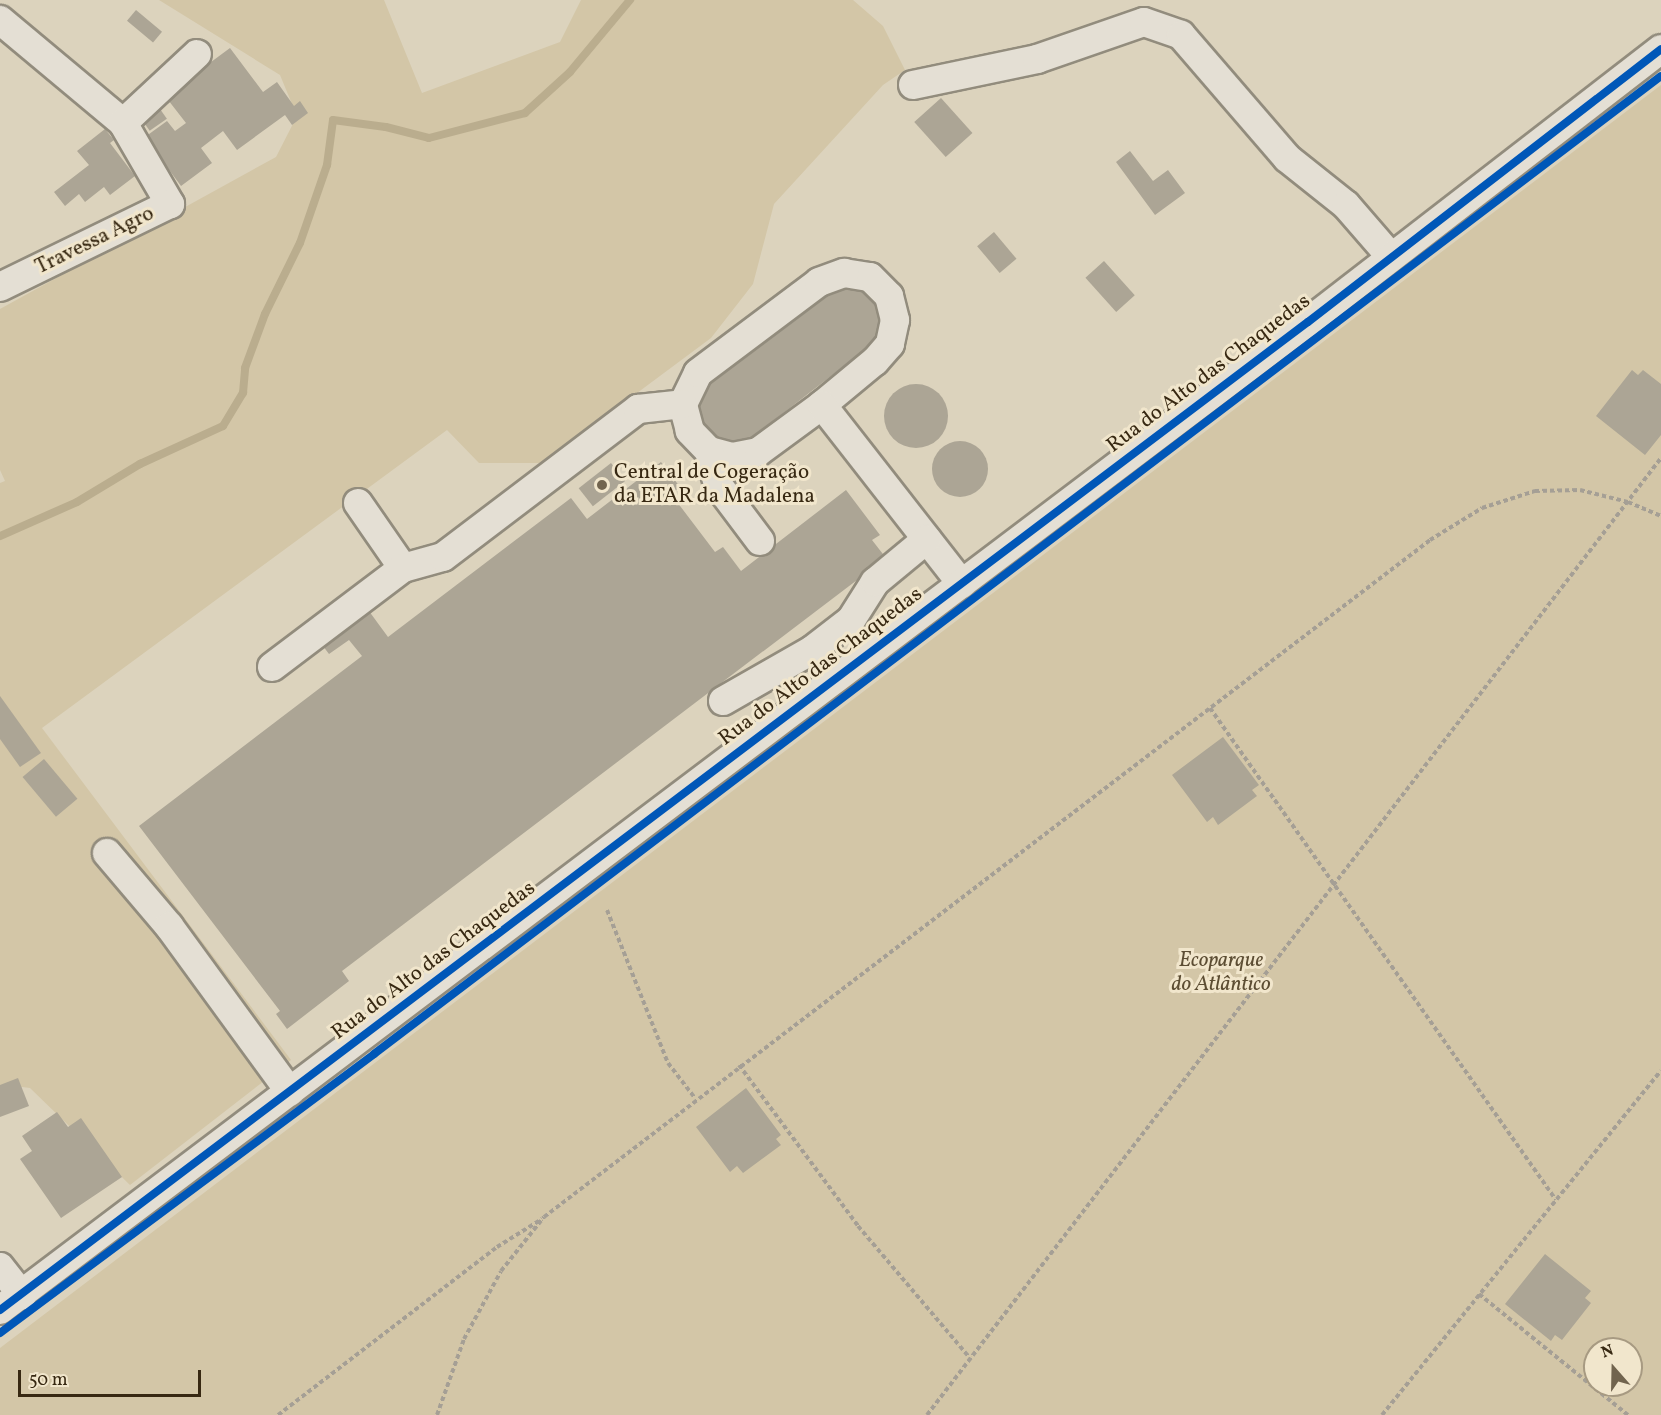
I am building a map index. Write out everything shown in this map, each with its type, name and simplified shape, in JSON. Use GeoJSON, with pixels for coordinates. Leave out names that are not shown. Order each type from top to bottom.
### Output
{"type":"FeatureCollection","features":[{"type":"Feature","properties":{"kind":"street","name":"Travessa Agro"},"geometry":{"type":"LineString","coordinates":[[0,20],[123,123],[170,204],[0,288]]}},
{"type":"Feature","properties":{"kind":"street"},"geometry":{"type":"LineString","coordinates":[[913,85],[1037,59],[1144,22],[1181,35],[1287,158],[1346,205],[1391,257]]}},
{"type":"Feature","properties":{"kind":"street","name":"Rua do Alto das Chaquedas"},"geometry":{"type":"LineString","coordinates":[[11,1303],[962,584],[1661,49]]}},
{"type":"Feature","properties":{"kind":"street"},"geometry":{"type":"LineString","coordinates":[[123,123],[197,54]]}},
{"type":"Feature","properties":{"kind":"street"},"geometry":{"type":"LineString","coordinates":[[709,451],[732,457],[758,452],[822,405],[875,361],[890,344],[895,320],[889,296],[870,277],[844,273],[819,282],[698,373],[683,404],[690,431],[709,451],[718,484],[760,540]]}},
{"type":"Feature","properties":{"kind":"street"},"geometry":{"type":"LineString","coordinates":[[272,667],[403,568],[443,557],[638,409],[683,404]]}},
{"type":"Feature","properties":{"kind":"street"},"geometry":{"type":"LineString","coordinates":[[822,405],[962,584]]}},
{"type":"Feature","properties":{"kind":"street"},"geometry":{"type":"LineString","coordinates":[[358,503],[403,568]]}},
{"type":"Feature","properties":{"kind":"street"},"geometry":{"type":"LineString","coordinates":[[723,701],[813,650],[851,620],[875,582],[927,539]]}},
{"type":"Feature","properties":{"kind":"street"},"geometry":{"type":"LineString","coordinates":[[107,853],[169,926],[290,1092]]}},
{"type":"Feature","properties":{"kind":"street"},"geometry":{"type":"LineString","coordinates":[[0,1268],[11,1303]]}},
{"type":"Feature","properties":{"kind":"path"},"geometry":{"type":"LineString","coordinates":[[927,1415],[1661,458]]}},
{"type":"Feature","properties":{"kind":"path"},"geometry":{"type":"LineString","coordinates":[[278,1415],[497,1246],[544,1217],[695,1098],[1430,540],[1482,508],[1535,491],[1580,490],[1628,502],[1661,516]]}},
{"type":"Feature","properties":{"kind":"path"},"geometry":{"type":"LineString","coordinates":[[1209,708],[1335,882],[1556,1200]]}},
{"type":"Feature","properties":{"kind":"path"},"geometry":{"type":"LineString","coordinates":[[606,910],[668,1063],[695,1098]]}},
{"type":"Feature","properties":{"kind":"path"},"geometry":{"type":"LineString","coordinates":[[739,1065],[858,1226],[970,1358]]}},
{"type":"Feature","properties":{"kind":"path"},"geometry":{"type":"LineString","coordinates":[[1382,1415],[1661,1071]]}},
{"type":"Feature","properties":{"kind":"path"},"geometry":{"type":"LineString","coordinates":[[437,1415],[469,1329],[501,1271],[544,1217]]}},
{"type":"Feature","properties":{"kind":"path"},"geometry":{"type":"LineString","coordinates":[[1479,1294],[1628,1415]]}},
{"type":"Feature","properties":{"kind":"green space"},"geometry":{"type":"Polygon","coordinates":[[[159,0],[384,0],[422,93],[560,42],[581,0],[853,0],[883,26],[905,70],[883,85],[774,204],[753,284],[711,338],[543,463],[479,463],[447,430],[42,728],[291,1060],[130,1185],[30,1088],[7,1085],[0,1091],[0,483],[5,481],[0,470],[0,309],[276,157],[297,116],[280,75],[159,0]]]}},
{"type":"Feature","properties":{"kind":"green space","name":"Ecoparque do Atlântico"},"geometry":{"type":"Polygon","coordinates":[[[1661,85],[1661,1415],[0,1415],[0,1348],[1661,85]]]}},
{"type":"Feature","properties":{"kind":"building"},"geometry":{"type":"Polygon","coordinates":[[[136,10],[162,32],[153,43],[127,21],[136,10]]]}},
{"type":"Feature","properties":{"kind":"building"},"geometry":{"type":"Polygon","coordinates":[[[230,48],[263,92],[277,82],[294,106],[300,101],[308,113],[292,125],[285,115],[237,150],[223,131],[201,148],[212,163],[181,186],[145,137],[167,121],[175,131],[186,123],[165,96],[230,48]]]}},
{"type":"Feature","properties":{"kind":"building"},"geometry":{"type":"Polygon","coordinates":[[[941,98],[972,133],[946,157],[914,122],[941,98]]]}},
{"type":"Feature","properties":{"kind":"building"},"geometry":{"type":"Polygon","coordinates":[[[160,109],[167,119],[150,131],[143,121],[160,109]]]}},
{"type":"Feature","properties":{"kind":"building"},"geometry":{"type":"Polygon","coordinates":[[[105,129],[114,140],[110,143],[135,176],[110,195],[104,187],[85,202],[79,194],[65,206],[54,192],[89,165],[77,151],[105,129]]]}},
{"type":"Feature","properties":{"kind":"building"},"geometry":{"type":"Polygon","coordinates":[[[1130,151],[1153,181],[1168,170],[1185,193],[1155,215],[1116,162],[1130,151]]]}},
{"type":"Feature","properties":{"kind":"building"},"geometry":{"type":"Polygon","coordinates":[[[994,232],[1016,259],[1000,273],[977,246],[994,232]]]}},
{"type":"Feature","properties":{"kind":"building"},"geometry":{"type":"Polygon","coordinates":[[[1104,261],[1135,295],[1116,312],[1085,278],[1104,261]]]}},
{"type":"Feature","properties":{"kind":"building"},"geometry":{"type":"Polygon","coordinates":[[[855,283],[879,298],[885,336],[856,362],[849,362],[773,421],[755,442],[718,444],[700,427],[695,402],[716,372],[729,368],[811,305],[818,295],[855,283]]]}},
{"type":"Feature","properties":{"kind":"building"},"geometry":{"type":"Polygon","coordinates":[[[1632,370],[1638,375],[1643,370],[1661,384],[1661,435],[1645,455],[1596,416],[1632,370]]]}},
{"type":"Feature","properties":{"kind":"building"},"geometry":{"type":"Polygon","coordinates":[[[910,384],[922,384],[939,393],[946,404],[948,416],[946,428],[939,439],[922,448],[910,448],[898,443],[889,434],[884,422],[884,410],[889,398],[898,389],[910,384]]]}},
{"type":"Feature","properties":{"kind":"building"},"geometry":{"type":"Polygon","coordinates":[[[960,441],[971,443],[980,449],[986,458],[988,469],[986,480],[980,489],[971,495],[960,497],[949,495],[940,489],[934,480],[932,469],[934,458],[940,449],[949,443],[960,441]]]}},
{"type":"Feature","properties":{"kind":"building"},"geometry":{"type":"Polygon","coordinates":[[[661,462],[680,487],[671,494],[715,552],[723,547],[741,571],[846,490],[880,535],[872,540],[886,558],[342,971],[349,981],[287,1029],[276,1014],[280,1011],[139,826],[362,656],[349,640],[329,654],[320,642],[366,607],[388,637],[571,498],[587,519],[661,462]]]}},
{"type":"Feature","properties":{"kind":"building","name":"Central de Cogeração da ETAR da Madalena"},"geometry":{"type":"Polygon","coordinates":[[[611,463],[625,481],[593,506],[579,488],[611,463]]]}},
{"type":"Feature","properties":{"kind":"building"},"geometry":{"type":"Polygon","coordinates":[[[0,696],[41,753],[20,767],[0,739],[0,696]]]}},
{"type":"Feature","properties":{"kind":"building"},"geometry":{"type":"Polygon","coordinates":[[[1223,737],[1259,785],[1252,790],[1257,796],[1218,825],[1213,817],[1207,822],[1172,775],[1223,737]]]}},
{"type":"Feature","properties":{"kind":"building"},"geometry":{"type":"Polygon","coordinates":[[[44,759],[77,799],[56,817],[23,777],[44,759]]]}},
{"type":"Feature","properties":{"kind":"building"},"geometry":{"type":"Polygon","coordinates":[[[18,1078],[29,1106],[0,1117],[0,1085],[18,1078]]]}},
{"type":"Feature","properties":{"kind":"building"},"geometry":{"type":"Polygon","coordinates":[[[746,1088],[781,1135],[776,1139],[781,1145],[743,1173],[737,1166],[730,1172],[696,1127],[746,1088]]]}},
{"type":"Feature","properties":{"kind":"building"},"geometry":{"type":"Polygon","coordinates":[[[57,1112],[68,1127],[81,1118],[122,1177],[61,1218],[20,1159],[32,1151],[22,1136],[57,1112]]]}},
{"type":"Feature","properties":{"kind":"building"},"geometry":{"type":"Polygon","coordinates":[[[1545,1254],[1591,1291],[1585,1298],[1591,1303],[1562,1340],[1555,1335],[1551,1341],[1505,1304],[1545,1254]]]}},
{"type":"Feature","properties":{"kind":"waterway"},"geometry":{"type":"LineString","coordinates":[[0,536],[77,502],[140,464],[223,426],[243,393],[245,368],[265,314],[300,243],[327,165],[333,120],[386,127],[429,138],[525,113],[570,72],[630,0]]}},
{"type":"Feature","properties":{"kind":"cycle path"},"geometry":{"type":"LineString","coordinates":[[0,1310],[1308,322],[1661,49]]}},
{"type":"Feature","properties":{"kind":"cycle path"},"geometry":{"type":"LineString","coordinates":[[0,1333],[374,1054],[1661,76]]}},
{"type":"Feature","properties":{"kind":"place","name":"Central de Cogeração da ETAR da Madalena"},"geometry":{"type":"Point","coordinates":[602,485]}}]}
